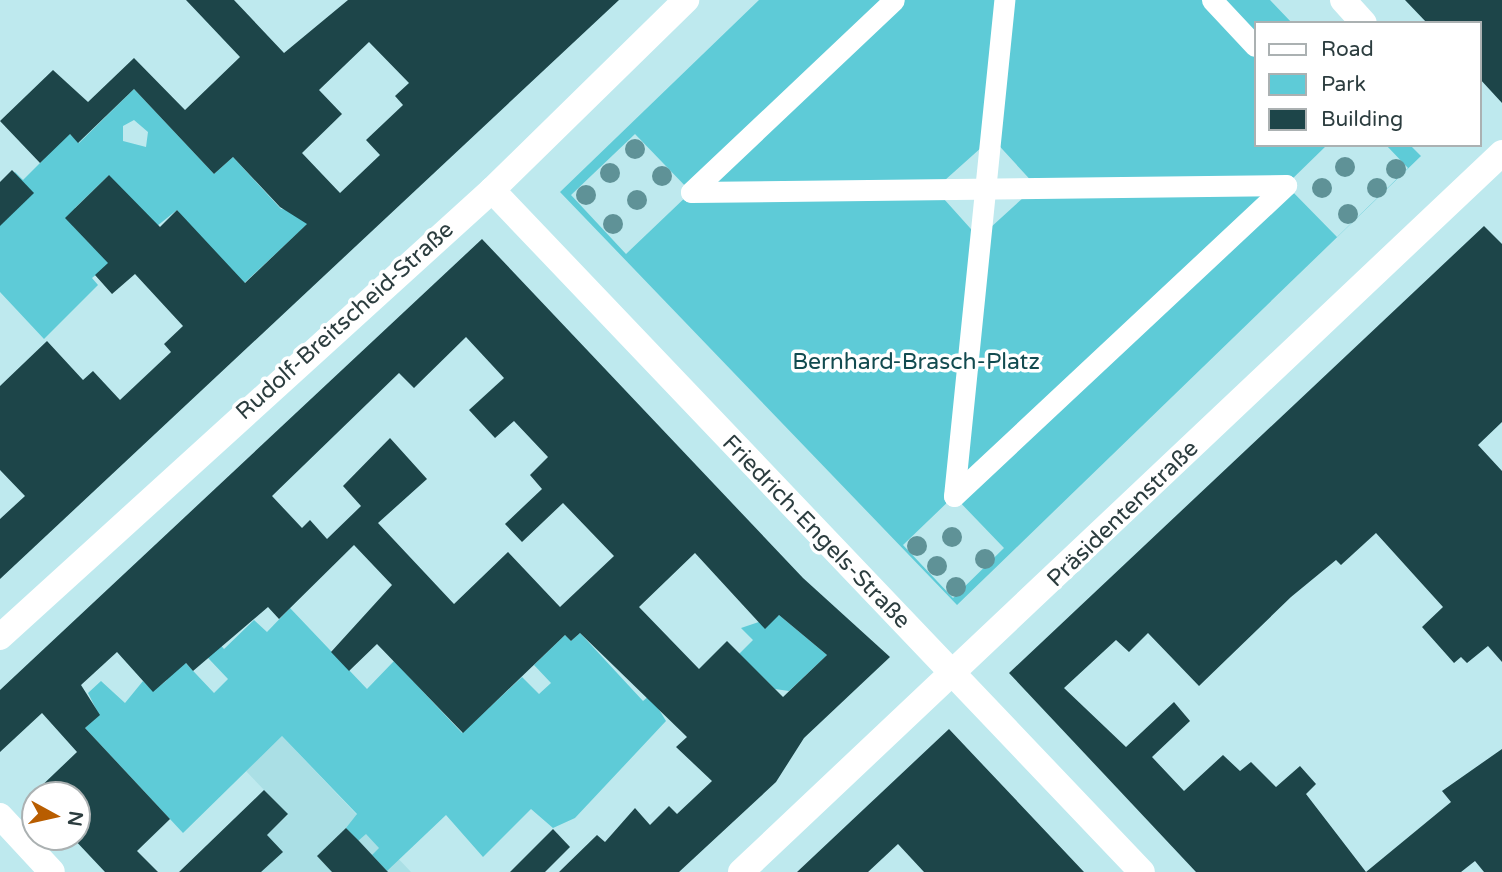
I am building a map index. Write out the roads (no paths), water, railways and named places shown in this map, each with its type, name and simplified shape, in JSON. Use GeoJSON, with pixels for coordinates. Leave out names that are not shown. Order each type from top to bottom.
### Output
{"type":"FeatureCollection","features":[{"type":"Feature","properties":{"kind":"street","name":"Rudolf-Breitscheid-Straße"},"geometry":{"type":"LineString","coordinates":[[0,637],[492,190],[686,0]]}},
{"type":"Feature","properties":{"kind":"street"},"geometry":{"type":"LineString","coordinates":[[894,0],[691,192],[985,189],[1286,185],[954,496],[979,242],[985,189],[1004,0]]}},
{"type":"Feature","properties":{"kind":"street"},"geometry":{"type":"LineString","coordinates":[[1212,0],[1254,45]]}},
{"type":"Feature","properties":{"kind":"street"},"geometry":{"type":"LineString","coordinates":[[1343,0],[1362,21]]}},
{"type":"Feature","properties":{"kind":"street","name":"Präsidentenstraße"},"geometry":{"type":"LineString","coordinates":[[741,872],[954,675],[1494,158]]}},
{"type":"Feature","properties":{"kind":"street","name":"Friedrich-Engels-Straße"},"geometry":{"type":"LineString","coordinates":[[492,190],[1142,872]]}},
{"type":"Feature","properties":{"kind":"street"},"geometry":{"type":"LineString","coordinates":[[0,816],[52,872]]}},
{"type":"Feature","properties":{"kind":"park label","name":"Bernhard-Brasch-Platz"},"geometry":{"type":"Point","coordinates":[916,362]}}]}
